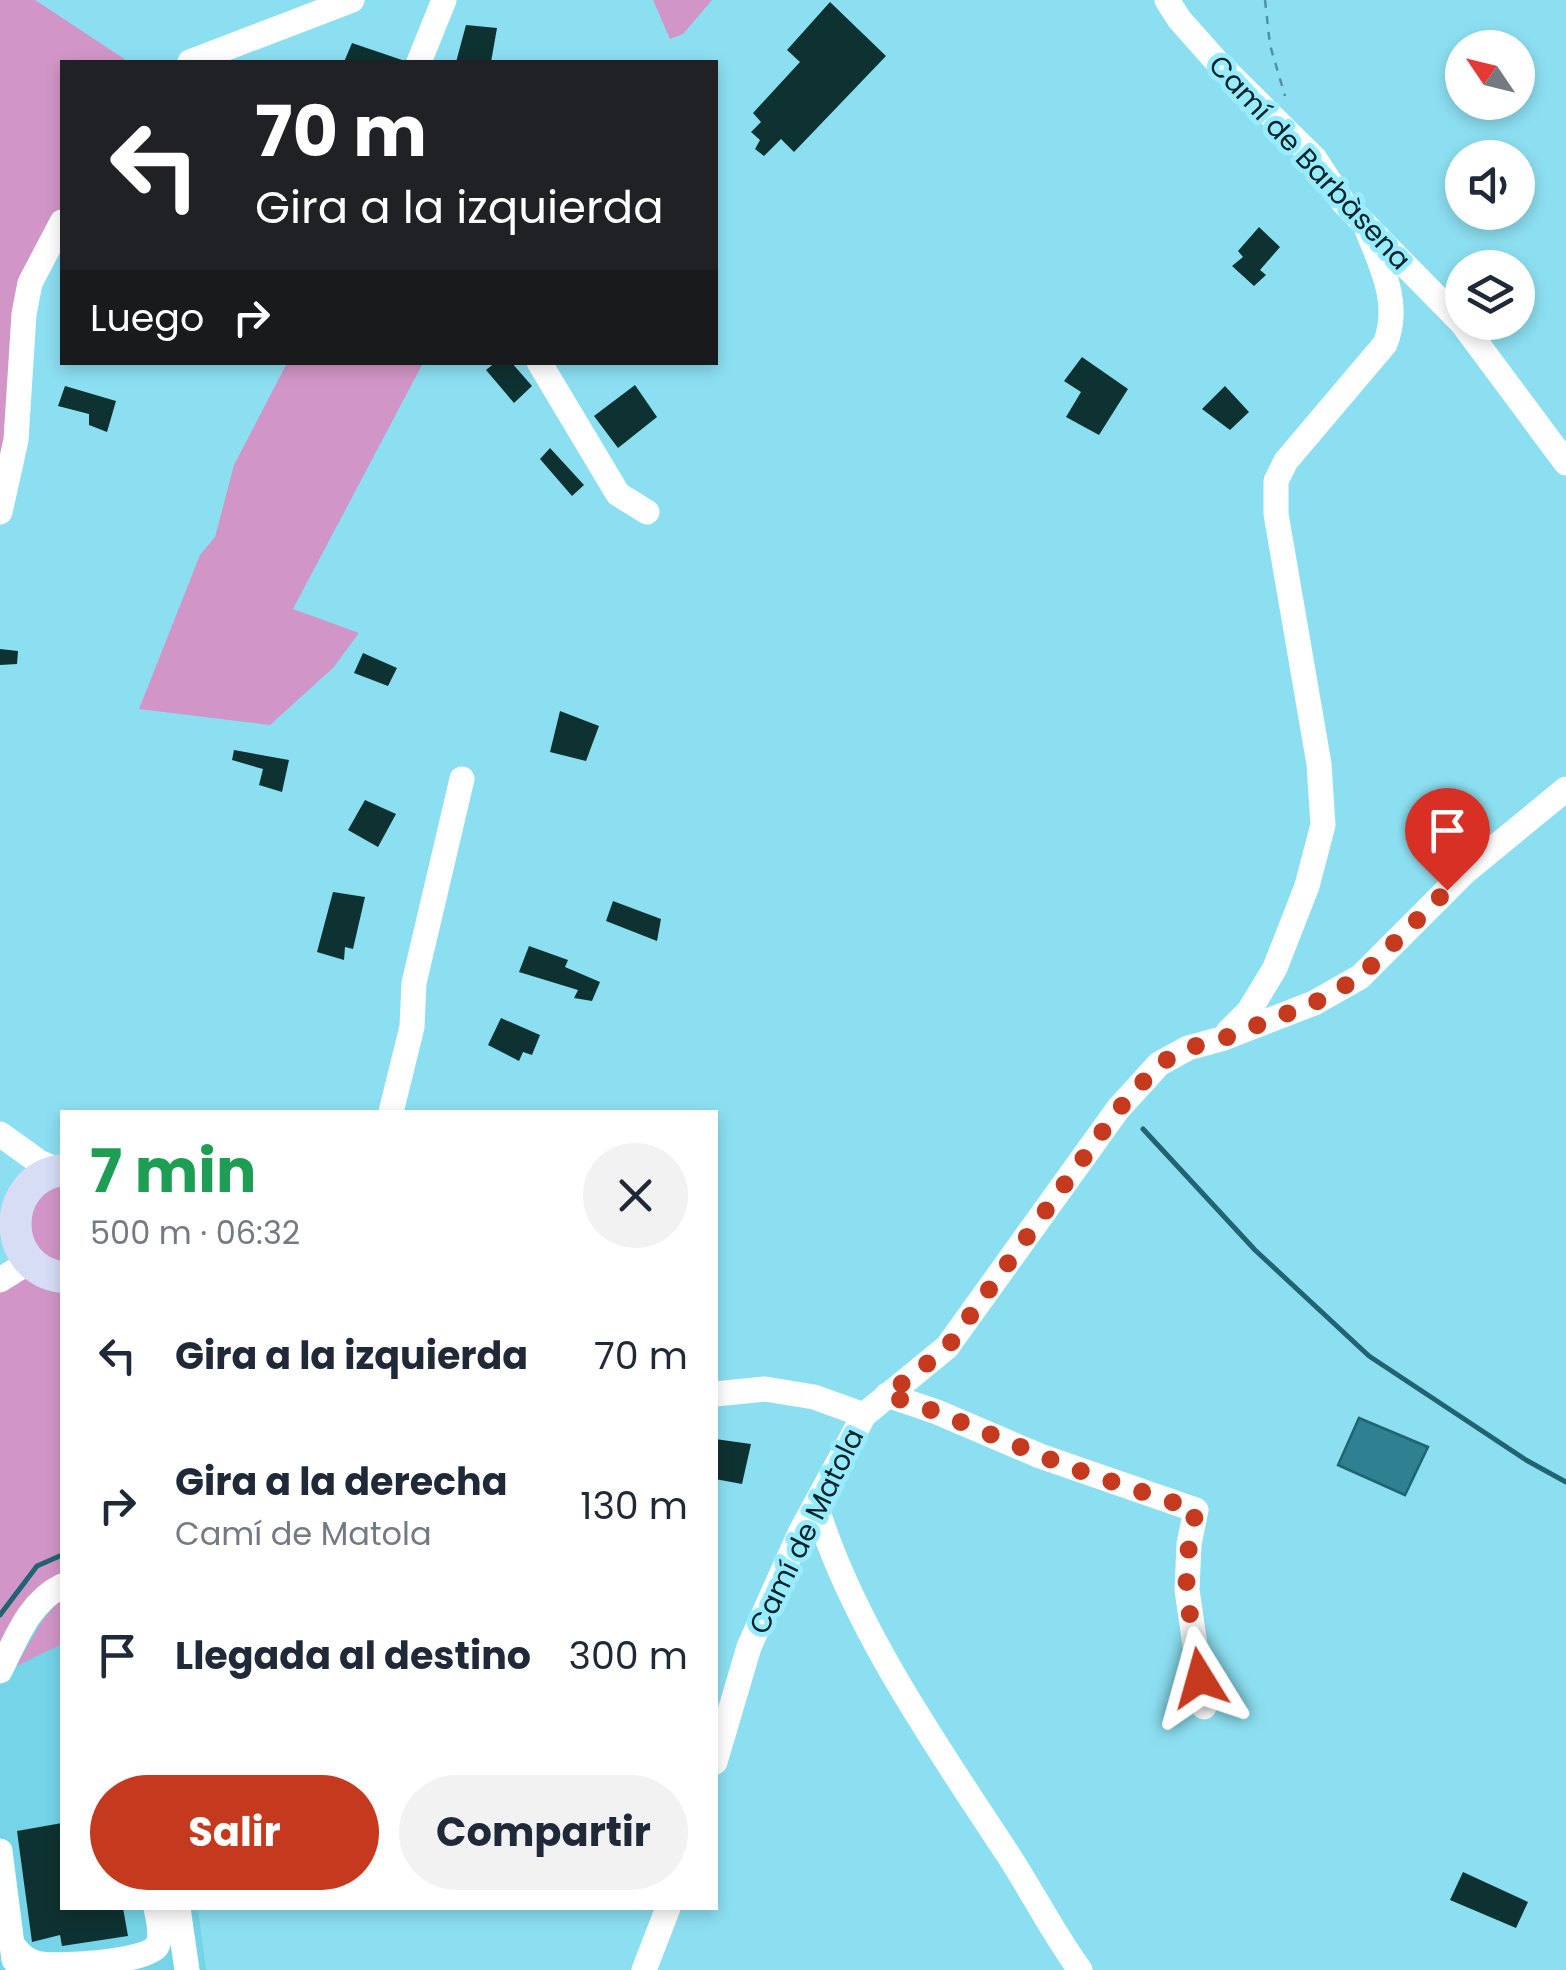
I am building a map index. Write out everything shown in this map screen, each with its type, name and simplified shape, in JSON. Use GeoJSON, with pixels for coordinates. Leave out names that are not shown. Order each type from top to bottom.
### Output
{"type":"FeatureCollection","features":[{"type":"Feature","properties":{"kind":"main road"},"geometry":{"type":"LineString","coordinates":[[60,1171],[40,1177],[10,1206],[15,1238],[29,1262],[60,1276]]}},
{"type":"Feature","properties":{"kind":"street"},"geometry":{"type":"LineString","coordinates":[[200,60],[225,55],[352,0]]}},
{"type":"Feature","properties":{"kind":"street"},"geometry":{"type":"LineString","coordinates":[[420,60],[444,0]]}},
{"type":"Feature","properties":{"kind":"street","name":"Camí de Barbàsena"},"geometry":{"type":"LineString","coordinates":[[1167,0],[1218,63],[1315,160],[1343,202],[1462,323],[1566,463]]}},
{"type":"Feature","properties":{"kind":"street"},"geometry":{"type":"LineString","coordinates":[[1222,1039],[1248,1011],[1275,968],[1307,886],[1324,824],[1319,764],[1276,514],[1276,480],[1286,461],[1385,344],[1393,324],[1391,293],[1364,224]]}},
{"type":"Feature","properties":{"kind":"street"},"geometry":{"type":"LineString","coordinates":[[0,512],[16,440],[24,314],[30,283],[60,226]]}},
{"type":"Feature","properties":{"kind":"street"},"geometry":{"type":"LineString","coordinates":[[542,365],[618,494],[646,512]]}},
{"type":"Feature","properties":{"kind":"street"},"geometry":{"type":"LineString","coordinates":[[391,1110],[412,1027],[414,983],[462,779]]}},
{"type":"Feature","properties":{"kind":"street","name":"Camí de Matola"},"geometry":{"type":"LineString","coordinates":[[718,1752],[750,1647],[800,1534],[864,1414],[947,1348],[1118,1110],[1159,1064],[1188,1048],[1314,1003],[1360,977],[1466,871],[1566,790]]}},
{"type":"Feature","properties":{"kind":"street"},"geometry":{"type":"LineString","coordinates":[[0,1134],[39,1162],[60,1171]]}},
{"type":"Feature","properties":{"kind":"street"},"geometry":{"type":"LineString","coordinates":[[0,1150],[10,1206]]}},
{"type":"Feature","properties":{"kind":"street"},"geometry":{"type":"LineString","coordinates":[[0,1280],[29,1262]]}},
{"type":"Feature","properties":{"kind":"street"},"geometry":{"type":"LineString","coordinates":[[718,1394],[764,1389],[814,1397],[864,1414]]}},
{"type":"Feature","properties":{"kind":"street"},"geometry":{"type":"LineString","coordinates":[[887,1395],[1072,1468],[1196,1510],[1186,1590],[1204,1707]]}},
{"type":"Feature","properties":{"kind":"street"},"geometry":{"type":"LineString","coordinates":[[816,1504],[826,1539],[874,1638],[1080,1970]]}},
{"type":"Feature","properties":{"kind":"street"},"geometry":{"type":"LineString","coordinates":[[0,1670],[32,1612],[60,1587]]}},
{"type":"Feature","properties":{"kind":"street"},"geometry":{"type":"LineString","coordinates":[[0,1851],[14,1957],[46,1965],[118,1959],[173,1963],[180,1920]]}},
{"type":"Feature","properties":{"kind":"street"},"geometry":{"type":"LineString","coordinates":[[145,1910],[159,1961]]}},
{"type":"Feature","properties":{"kind":"street"},"geometry":{"type":"LineString","coordinates":[[156,1910],[159,1961]]}},
{"type":"Feature","properties":{"kind":"street"},"geometry":{"type":"LineString","coordinates":[[644,1970],[667,1910]]}},
{"type":"Feature","properties":{"kind":"street"},"geometry":{"type":"LineString","coordinates":[[180,1920],[187,1970]]}},
{"type":"Feature","properties":{"kind":"path"},"geometry":{"type":"LineString","coordinates":[[1265,0],[1270,44],[1298,142]]}},
{"type":"Feature","properties":{"kind":"shaded area"},"geometry":{"type":"Polygon","coordinates":[[[0,0],[35,0],[126,60],[60,60],[60,227],[24,314],[0,469],[0,0]]]}},
{"type":"Feature","properties":{"kind":"shaded area"},"geometry":{"type":"Polygon","coordinates":[[[653,0],[712,0],[683,34],[670,39],[653,0]]]}},
{"type":"Feature","properties":{"kind":"shaded area"},"geometry":{"type":"Polygon","coordinates":[[[286,365],[422,365],[293,609],[359,633],[333,668],[270,725],[139,709],[200,555],[215,537],[234,465],[286,365]]]}},
{"type":"Feature","properties":{"kind":"shaded area"},"geometry":{"type":"Polygon","coordinates":[[[60,1176],[60,1271],[17,1225],[60,1176]]]}},
{"type":"Feature","properties":{"kind":"shaded area"},"geometry":{"type":"Polygon","coordinates":[[[14,1276],[60,1281],[60,1575],[25,1602],[0,1643],[0,1283],[14,1276]]]}},
{"type":"Feature","properties":{"kind":"shaded area"},"geometry":{"type":"Polygon","coordinates":[[[0,1277],[60,1286],[60,1910],[198,1910],[206,1970],[0,1970],[0,1277]]]}},
{"type":"Feature","properties":{"kind":"shaded area"},"geometry":{"type":"Polygon","coordinates":[[[1359,1418],[1428,1447],[1405,1495],[1338,1465],[1359,1418]]]}},
{"type":"Feature","properties":{"kind":"shaded area"},"geometry":{"type":"Polygon","coordinates":[[[60,1599],[60,1645],[16,1666],[42,1621],[60,1599]]]}},
{"type":"Feature","properties":{"kind":"building"},"geometry":{"type":"Polygon","coordinates":[[[830,2],[886,56],[794,152],[781,139],[764,156],[755,149],[760,140],[751,132],[761,122],[753,113],[800,62],[787,50],[830,2]]]}},
{"type":"Feature","properties":{"kind":"building"},"geometry":{"type":"Polygon","coordinates":[[[466,25],[497,28],[491,60],[457,60],[466,25]]]}},
{"type":"Feature","properties":{"kind":"building"},"geometry":{"type":"Polygon","coordinates":[[[352,43],[402,60],[345,60],[352,43]]]}},
{"type":"Feature","properties":{"kind":"building"},"geometry":{"type":"Polygon","coordinates":[[[1259,227],[1280,247],[1260,270],[1266,275],[1254,286],[1232,266],[1243,257],[1238,251],[1259,227]]]}},
{"type":"Feature","properties":{"kind":"building"},"geometry":{"type":"Polygon","coordinates":[[[1082,357],[1128,389],[1099,435],[1066,417],[1081,392],[1064,381],[1082,357]]]}},
{"type":"Feature","properties":{"kind":"building"},"geometry":{"type":"Polygon","coordinates":[[[492,365],[514,365],[532,386],[514,403],[486,370],[492,365]]]}},
{"type":"Feature","properties":{"kind":"building"},"geometry":{"type":"Polygon","coordinates":[[[635,385],[657,417],[618,448],[594,416],[635,385]]]}},
{"type":"Feature","properties":{"kind":"building"},"geometry":{"type":"Polygon","coordinates":[[[65,386],[116,401],[107,432],[89,425],[89,414],[58,406],[65,386]]]}},
{"type":"Feature","properties":{"kind":"building"},"geometry":{"type":"Polygon","coordinates":[[[1225,386],[1249,412],[1230,430],[1202,409],[1225,386]]]}},
{"type":"Feature","properties":{"kind":"building"},"geometry":{"type":"Polygon","coordinates":[[[550,448],[584,485],[572,496],[540,459],[550,448]]]}},
{"type":"Feature","properties":{"kind":"building"},"geometry":{"type":"Polygon","coordinates":[[[0,649],[18,651],[17,664],[0,665],[0,649]]]}},
{"type":"Feature","properties":{"kind":"building"},"geometry":{"type":"Polygon","coordinates":[[[363,653],[397,668],[388,686],[354,673],[363,653]]]}},
{"type":"Feature","properties":{"kind":"building"},"geometry":{"type":"Polygon","coordinates":[[[560,711],[599,726],[586,761],[550,752],[560,711]]]}},
{"type":"Feature","properties":{"kind":"building"},"geometry":{"type":"Polygon","coordinates":[[[234,750],[289,760],[282,792],[259,785],[263,769],[232,760],[234,750]]]}},
{"type":"Feature","properties":{"kind":"building"},"geometry":{"type":"Polygon","coordinates":[[[365,800],[396,814],[378,847],[348,830],[365,800]]]}},
{"type":"Feature","properties":{"kind":"building"},"geometry":{"type":"Polygon","coordinates":[[[333,892],[365,897],[353,949],[345,947],[344,960],[317,952],[333,892]]]}},
{"type":"Feature","properties":{"kind":"building"},"geometry":{"type":"Polygon","coordinates":[[[613,901],[661,919],[657,941],[606,921],[613,901]]]}},
{"type":"Feature","properties":{"kind":"building"},"geometry":{"type":"Polygon","coordinates":[[[529,946],[568,960],[565,967],[600,982],[592,1001],[574,998],[578,990],[519,972],[529,946]]]}},
{"type":"Feature","properties":{"kind":"building"},"geometry":{"type":"Polygon","coordinates":[[[501,1018],[540,1035],[532,1055],[523,1052],[519,1061],[488,1045],[501,1018]]]}},
{"type":"Feature","properties":{"kind":"building"},"geometry":{"type":"Polygon","coordinates":[[[718,1439],[751,1444],[742,1484],[718,1480],[718,1439]]]}},
{"type":"Feature","properties":{"kind":"building"},"geometry":{"type":"Polygon","coordinates":[[[60,1823],[60,1910],[123,1910],[128,1936],[62,1946],[60,1935],[32,1942],[17,1831],[60,1823]]]}},
{"type":"Feature","properties":{"kind":"building"},"geometry":{"type":"Polygon","coordinates":[[[1463,1872],[1528,1902],[1516,1928],[1450,1900],[1463,1872]]]}},
{"type":"Feature","properties":{"kind":"waterway"},"geometry":{"type":"LineString","coordinates":[[1143,1129],[1255,1250],[1369,1356],[1526,1460],[1566,1482]]}},
{"type":"Feature","properties":{"kind":"waterway"},"geometry":{"type":"LineString","coordinates":[[0,1615],[37,1566],[60,1556]]}},
{"type":"Feature","properties":{"kind":"route"},"geometry":{"type":"LineString","coordinates":[[1200,1678],[1186,1590],[1196,1510],[1066,1466],[887,1395],[947,1348],[1118,1110],[1159,1064],[1188,1048],[1314,1003],[1360,977],[1447,890]]}}]}
